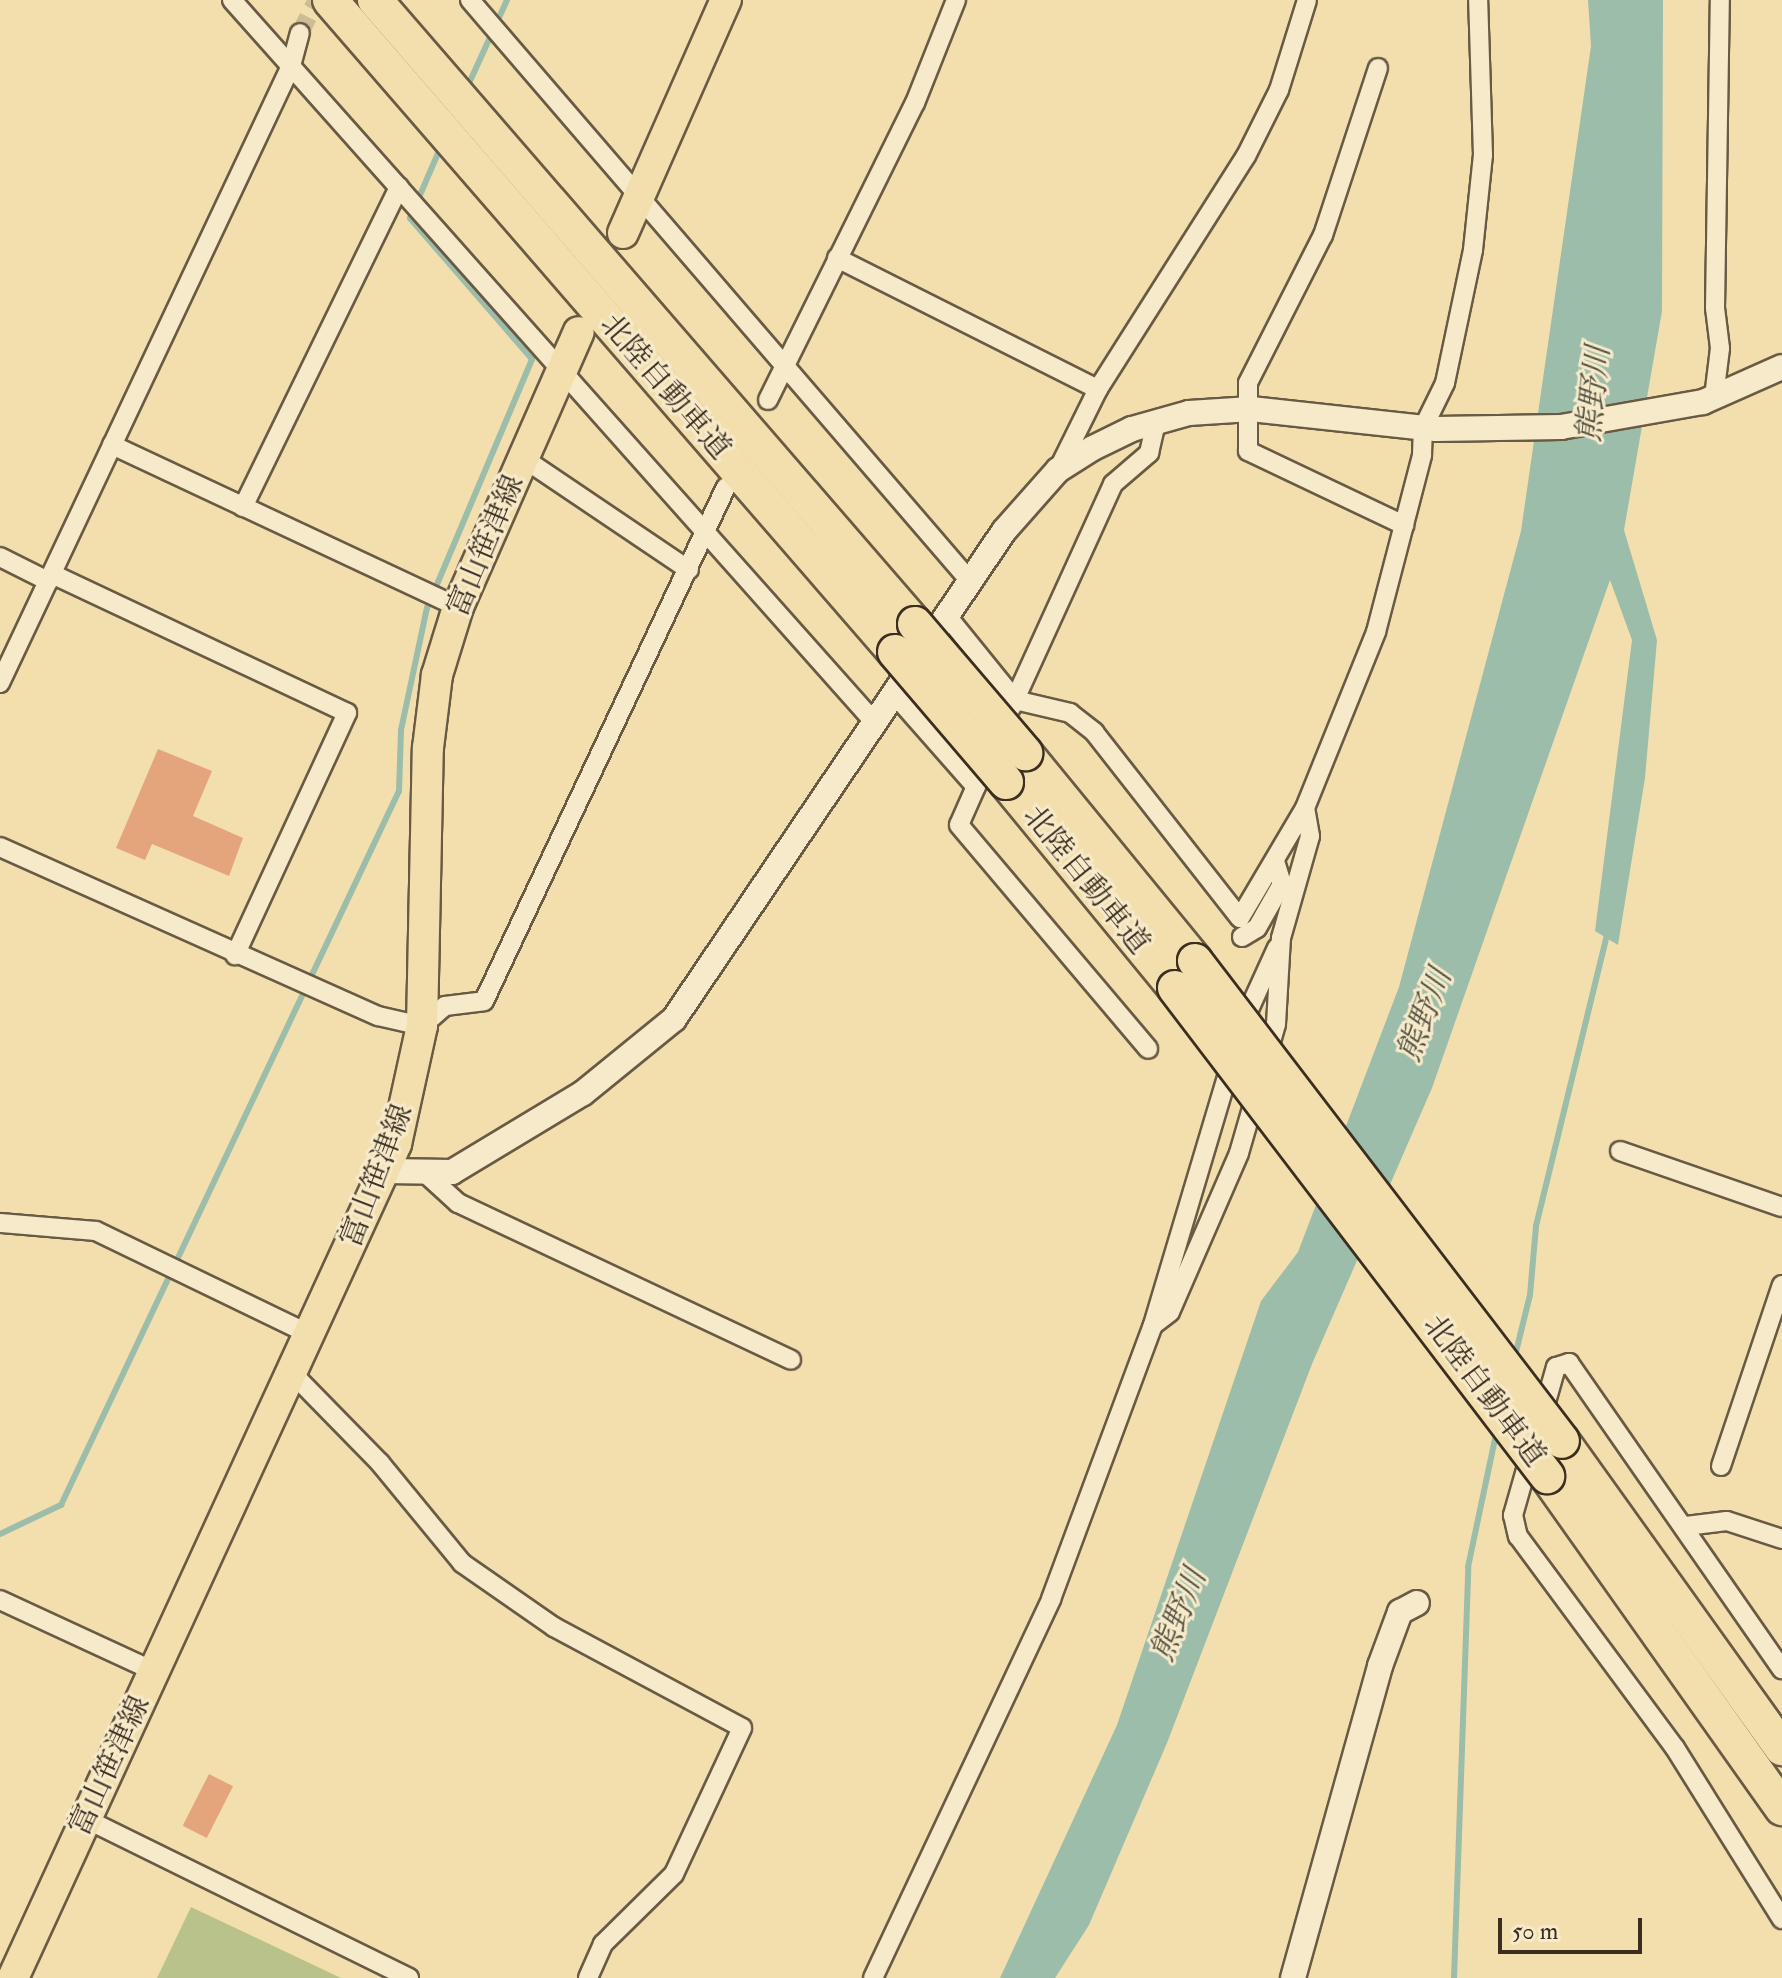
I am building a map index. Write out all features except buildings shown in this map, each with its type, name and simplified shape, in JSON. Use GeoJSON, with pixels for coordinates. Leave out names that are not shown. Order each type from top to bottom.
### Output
{"type":"FeatureCollection","features":[{"type":"Feature","properties":{"kind":"highway","name":"北陸自動車道"},"geometry":{"type":"LineString","coordinates":[[330,0],[895,652],[991,784],[1185,974],[1562,1441],[1782,1748]]}},
{"type":"Feature","properties":{"kind":"highway","name":"北陸自動車道"},"geometry":{"type":"LineString","coordinates":[[375,0],[931,620],[1782,1808]]}},
{"type":"Feature","properties":{"kind":"main road"},"geometry":{"type":"LineString","coordinates":[[623,233],[726,0]]}},
{"type":"Feature","properties":{"kind":"main road","name":"富山笹津線"},"geometry":{"type":"LineString","coordinates":[[13,1978],[386,1171],[413,1083],[422,1026],[428,748],[437,675],[458,607],[579,332]]}},
{"type":"Feature","properties":{"kind":"street"},"geometry":{"type":"LineString","coordinates":[[232,0],[876,724]]}},
{"type":"Feature","properties":{"kind":"street"},"geometry":{"type":"LineString","coordinates":[[470,0],[638,197],[786,363],[969,580]]}},
{"type":"Feature","properties":{"kind":"street"},"geometry":{"type":"LineString","coordinates":[[768,400],[915,103],[956,0]]}},
{"type":"Feature","properties":{"kind":"street"},"geometry":{"type":"LineString","coordinates":[[386,1171],[452,1172],[570,1101],[674,1019],[896,696],[931,620],[969,580],[1058,470],[1098,389],[1246,156],[1279,90],[1307,0]]}},
{"type":"Feature","properties":{"kind":"street"},"geometry":{"type":"LineString","coordinates":[[931,620],[1015,700],[1070,713],[1094,732],[1240,918],[1305,808],[1376,632],[1430,428],[1445,383],[1473,250],[1483,155],[1478,0]]}},
{"type":"Feature","properties":{"kind":"street"},"geometry":{"type":"LineString","coordinates":[[1708,399],[1720,348],[1715,308],[1720,0]]}},
{"type":"Feature","properties":{"kind":"street"},"geometry":{"type":"LineString","coordinates":[[0,683],[291,66],[300,33]]}},
{"type":"Feature","properties":{"kind":"street"},"geometry":{"type":"LineString","coordinates":[[1378,68],[1323,235],[1248,383],[1251,409],[1248,451],[1404,525]]}},
{"type":"Feature","properties":{"kind":"street"},"geometry":{"type":"LineString","coordinates":[[243,507],[399,187]]}},
{"type":"Feature","properties":{"kind":"street"},"geometry":{"type":"LineString","coordinates":[[837,258],[1098,389]]}},
{"type":"Feature","properties":{"kind":"street"},"geometry":{"type":"LineString","coordinates":[[1058,470],[1156,422],[1251,409],[1430,428],[1561,427],[1708,399],[1782,367]]}},
{"type":"Feature","properties":{"kind":"street"},"geometry":{"type":"LineString","coordinates":[[1148,1049],[959,825],[991,784],[1015,700],[1113,484],[1149,453],[1156,422]]}},
{"type":"Feature","properties":{"kind":"street"},"geometry":{"type":"LineString","coordinates":[[112,445],[458,607]]}},
{"type":"Feature","properties":{"kind":"street"},"geometry":{"type":"LineString","coordinates":[[523,458],[689,570]]}},
{"type":"Feature","properties":{"kind":"street"},"geometry":{"type":"LineString","coordinates":[[0,847],[235,955],[378,1016],[422,1026],[445,1006],[484,1001],[726,487]]}},
{"type":"Feature","properties":{"kind":"street"},"geometry":{"type":"LineString","coordinates":[[0,557],[347,713],[235,955]]}},
{"type":"Feature","properties":{"kind":"street"},"geometry":{"type":"LineString","coordinates":[[896,696],[991,784]]}},
{"type":"Feature","properties":{"kind":"street"},"geometry":{"type":"LineString","coordinates":[[873,1978],[1051,1599],[1153,1325],[1238,1033],[1281,938],[1310,836],[1305,808]]}},
{"type":"Feature","properties":{"kind":"street"},"geometry":{"type":"LineString","coordinates":[[1242,937],[1257,928],[1282,884],[1275,861]]}},
{"type":"Feature","properties":{"kind":"street"},"geometry":{"type":"LineString","coordinates":[[1153,1325],[1170,1312],[1239,1153],[1276,1024],[1281,938]]}},
{"type":"Feature","properties":{"kind":"street"},"geometry":{"type":"LineString","coordinates":[[1620,1151],[1782,1207]]}},
{"type":"Feature","properties":{"kind":"street"},"geometry":{"type":"LineString","coordinates":[[424,1172],[458,1203],[791,1360]]}},
{"type":"Feature","properties":{"kind":"street"},"geometry":{"type":"LineString","coordinates":[[0,1223],[96,1231],[309,1334]]}},
{"type":"Feature","properties":{"kind":"street"},"geometry":{"type":"LineString","coordinates":[[1721,1466],[1782,1285]]}},
{"type":"Feature","properties":{"kind":"street"},"geometry":{"type":"LineString","coordinates":[[1782,1669],[1576,1371],[1569,1363],[1556,1367],[1513,1515],[1518,1536],[1675,1748],[1782,1919]]}},
{"type":"Feature","properties":{"kind":"street"},"geometry":{"type":"LineString","coordinates":[[292,1373],[380,1463],[462,1563],[554,1627],[742,1728],[674,1874],[603,1944],[588,1978]]}},
{"type":"Feature","properties":{"kind":"street"},"geometry":{"type":"LineString","coordinates":[[1686,1526],[1727,1521],[1782,1539]]}},
{"type":"Feature","properties":{"kind":"street"},"geometry":{"type":"LineString","coordinates":[[0,1600],[154,1671]]}},
{"type":"Feature","properties":{"kind":"street"},"geometry":{"type":"LineString","coordinates":[[1293,1978],[1380,1666],[1400,1612],[1417,1603]]}},
{"type":"Feature","properties":{"kind":"street"},"geometry":{"type":"LineString","coordinates":[[86,1819],[409,1978]]}},
{"type":"Feature","properties":{"kind":"green space"},"geometry":{"type":"Polygon","coordinates":[[[191,1907],[341,1978],[157,1978],[191,1907]]]}},
{"type":"Feature","properties":{"kind":"water","name":"熊野川"},"geometry":{"type":"Polygon","coordinates":[[[1588,0],[1663,0],[1662,311],[1624,530],[1657,640],[1645,778],[1618,945],[1595,931],[1632,640],[1610,580],[1432,1088],[1312,1364],[1167,1743],[1089,1925],[1055,1978],[1000,1978],[1117,1725],[1261,1301],[1298,1252],[1399,987],[1521,531],[1591,46],[1588,0]]]}},
{"type":"Feature","properties":{"kind":"waterway"},"geometry":{"type":"LineString","coordinates":[[466,90],[507,0]]}},
{"type":"Feature","properties":{"kind":"waterway"},"geometry":{"type":"LineString","coordinates":[[0,1534],[61,1505],[399,791],[401,730],[427,608],[532,359],[410,218],[442,144]]}},
{"type":"Feature","properties":{"kind":"waterway"},"geometry":{"type":"LineString","coordinates":[[1514,1360],[1530,1295],[1536,1226],[1608,930]]}},
{"type":"Feature","properties":{"kind":"waterway"},"geometry":{"type":"LineString","coordinates":[[1454,1978],[1468,1567],[1497,1429]]}},
{"type":"Feature","properties":{"kind":"tunnel"},"geometry":{"type":"LineString","coordinates":[[300,33],[317,0]]}}]}
